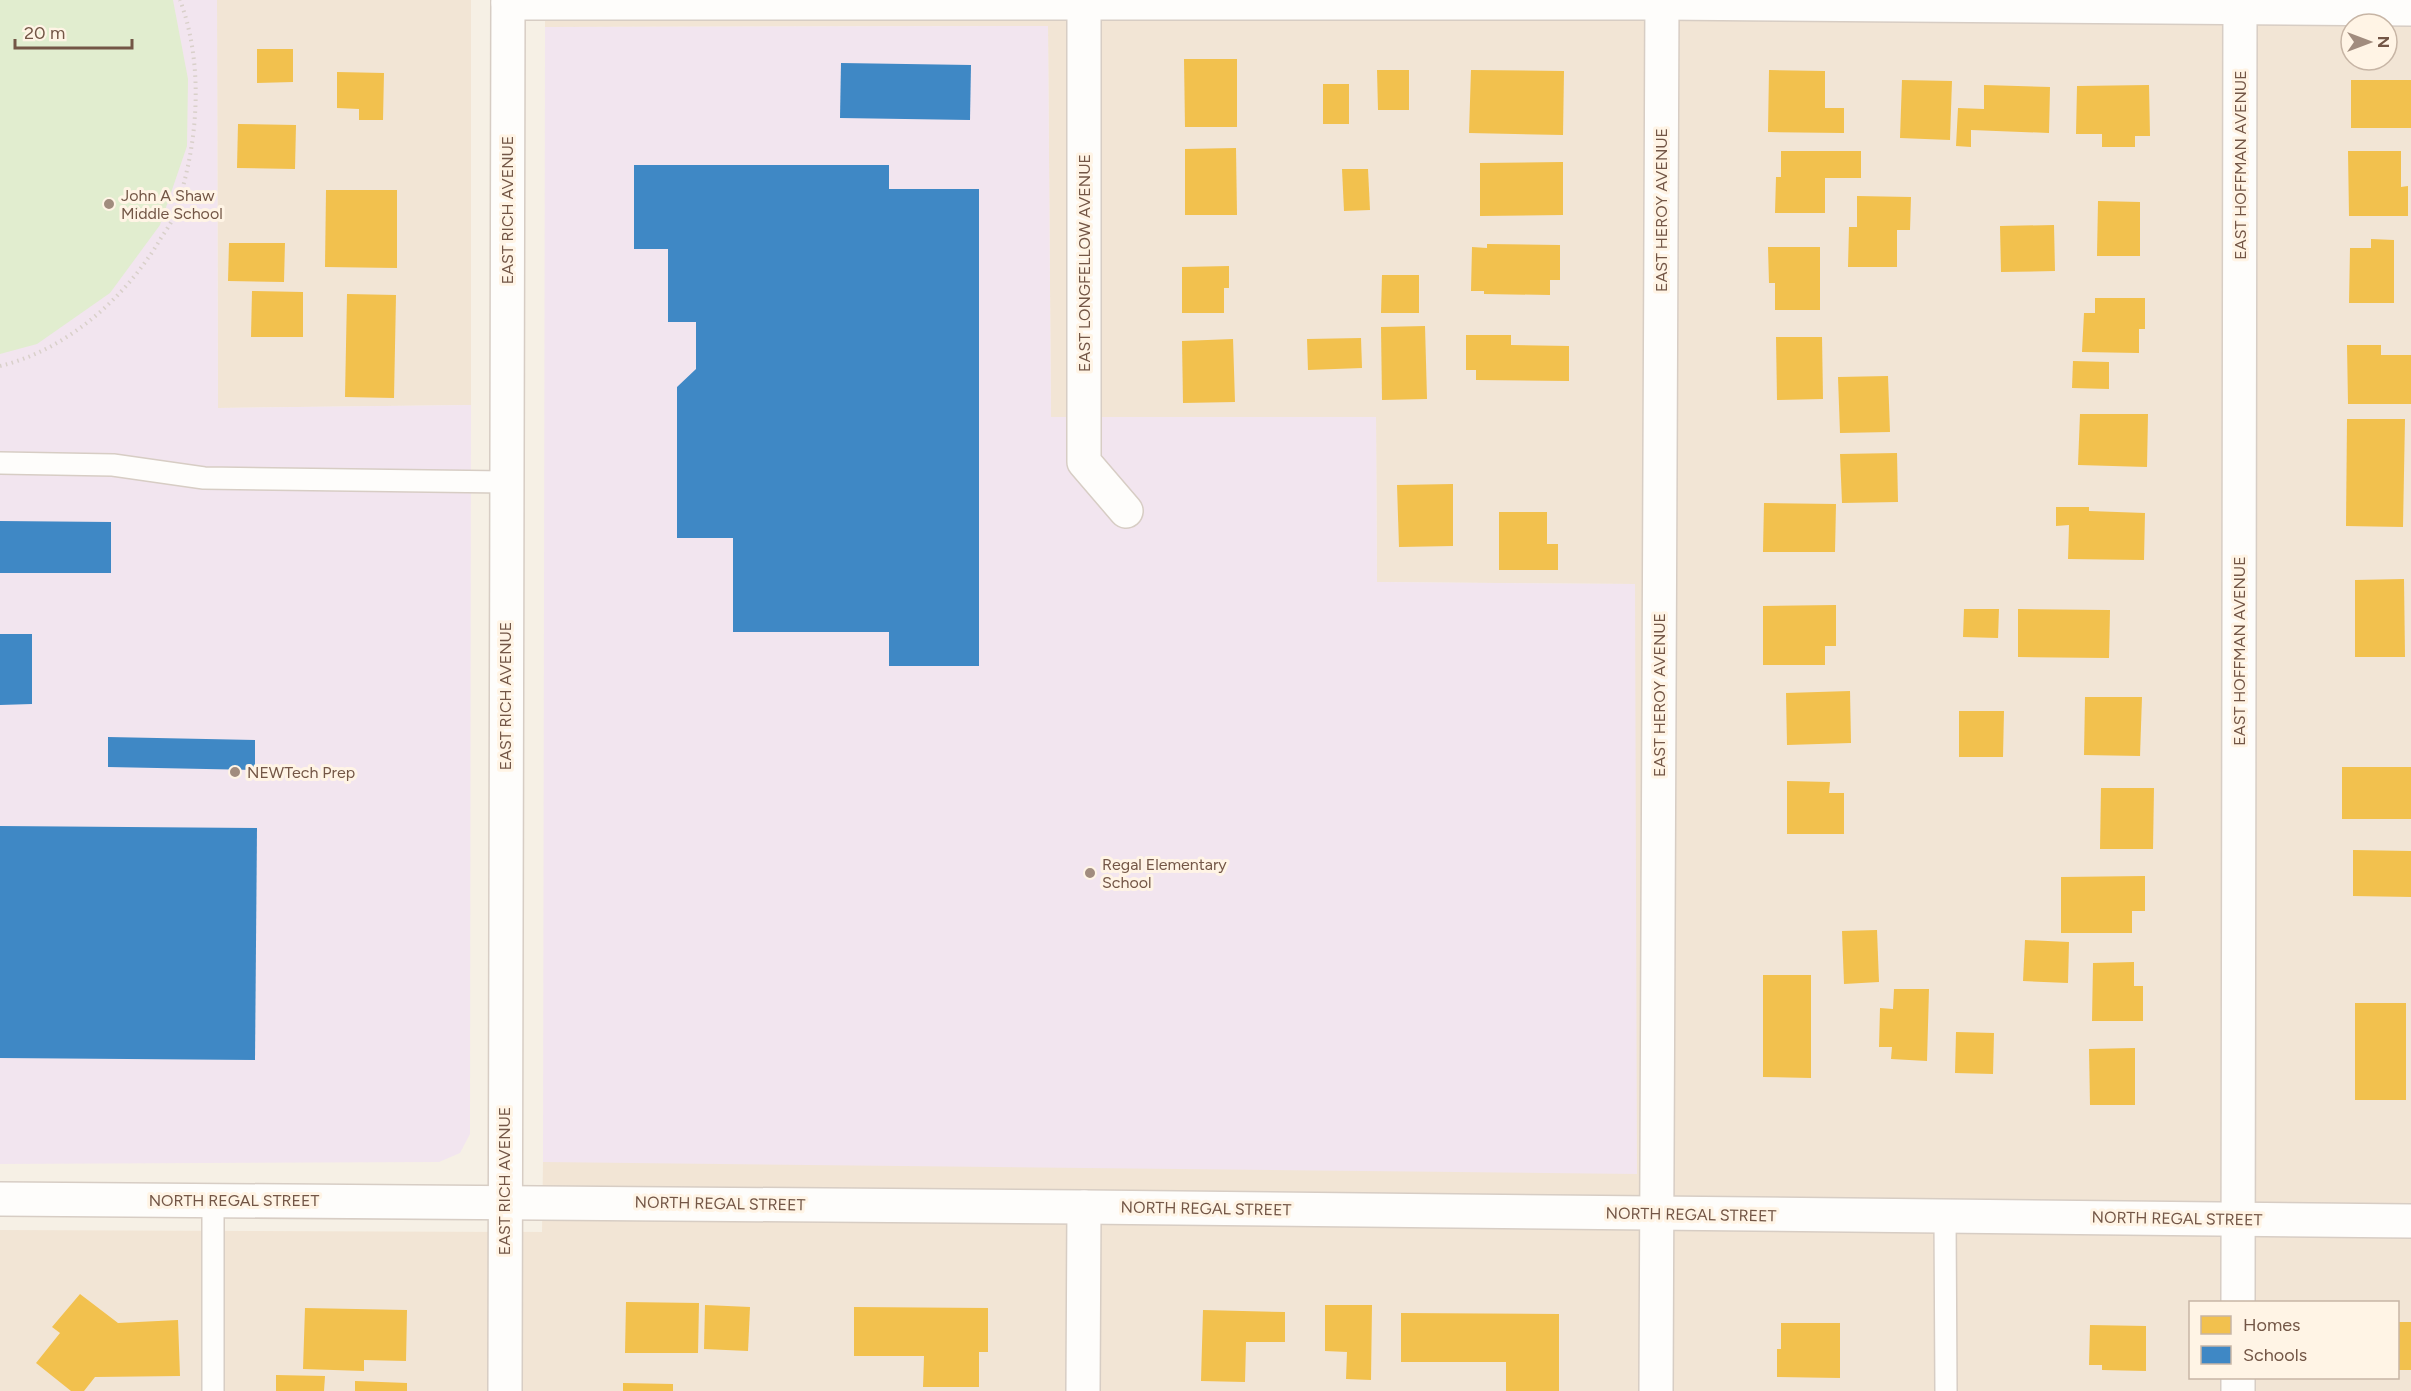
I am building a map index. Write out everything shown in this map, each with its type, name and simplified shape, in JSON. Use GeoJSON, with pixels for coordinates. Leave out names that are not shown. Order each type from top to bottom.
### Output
{"type":"FeatureCollection","features":[{"type":"Feature","properties":{"kind":"street"},"geometry":{"type":"LineString","coordinates":[[508,2],[2240,4],[2411,9]]}},
{"type":"Feature","properties":{"kind":"street","name":"EAST RICH AVENUE"},"geometry":{"type":"LineString","coordinates":[[505,1391],[508,2]]}},
{"type":"Feature","properties":{"kind":"street","name":"EAST LONGFELLOW AVENUE"},"geometry":{"type":"LineString","coordinates":[[1084,2],[1084,462],[1126,511]]}},
{"type":"Feature","properties":{"kind":"street","name":"EAST HEROY AVENUE"},"geometry":{"type":"LineString","coordinates":[[1656,1391],[1662,2]]}},
{"type":"Feature","properties":{"kind":"street","name":"EAST HOFFMAN AVENUE"},"geometry":{"type":"LineString","coordinates":[[2238,1301],[2240,4]]}},
{"type":"Feature","properties":{"kind":"street","name":"NORTH REGAL STREET"},"geometry":{"type":"LineString","coordinates":[[0,1198],[504,1201],[2411,1221]]}},
{"type":"Feature","properties":{"kind":"street"},"geometry":{"type":"LineString","coordinates":[[1083,1391],[1084,1207]]}},
{"type":"Feature","properties":{"kind":"lane"},"geometry":{"type":"LineString","coordinates":[[0,463],[113,465],[204,478],[506,482]]}},
{"type":"Feature","properties":{"kind":"lane"},"geometry":{"type":"LineString","coordinates":[[213,1200],[213,1391]]}},
{"type":"Feature","properties":{"kind":"lane"},"geometry":{"type":"LineString","coordinates":[[1945,1216],[1946,1391]]}},
{"type":"Feature","properties":{"kind":"path"},"geometry":{"type":"LineString","coordinates":[[0,366],[26,360],[93,319],[139,273],[174,217],[193,145],[196,80],[186,16],[180,0]]}},
{"type":"Feature","properties":{"kind":"shaded area","name":"NEWTech Prep"},"geometry":{"type":"Polygon","coordinates":[[[0,0],[217,0],[218,408],[471,405],[470,1134],[460,1153],[439,1162],[0,1164],[0,0]]]}},
{"type":"Feature","properties":{"kind":"shaded area"},"geometry":{"type":"Polygon","coordinates":[[[217,0],[471,0],[471,405],[218,408],[217,0]]]}},
{"type":"Feature","properties":{"kind":"shaded area"},"geometry":{"type":"Polygon","coordinates":[[[545,0],[2411,0],[2411,1391],[0,1391],[0,1230],[542,1232],[543,1162],[1635,584],[1377,582],[1376,417],[1051,417],[1048,26],[545,27],[545,0]]]}},
{"type":"Feature","properties":{"kind":"shaded area","name":"Regal Elementary School"},"geometry":{"type":"Polygon","coordinates":[[[1048,26],[1051,417],[1376,417],[1377,582],[1635,584],[1637,1174],[543,1162],[545,27],[1048,26]]]}},
{"type":"Feature","properties":{"kind":"green space","name":"John A Shaw Middle School"},"geometry":{"type":"Polygon","coordinates":[[[0,0],[173,0],[188,79],[187,146],[160,225],[110,293],[37,344],[0,354],[0,0]]]}},
{"type":"Feature","properties":{"kind":"building: Homes"},"geometry":{"type":"Polygon","coordinates":[[[257,49],[293,49],[293,82],[257,83],[257,49]]]}},
{"type":"Feature","properties":{"kind":"building: Homes"},"geometry":{"type":"Polygon","coordinates":[[[1184,59],[1237,59],[1237,127],[1185,127],[1184,59]]]}},
{"type":"Feature","properties":{"kind":"building: Homes"},"geometry":{"type":"Polygon","coordinates":[[[1377,70],[1409,70],[1409,110],[1378,110],[1377,70]]]}},
{"type":"Feature","properties":{"kind":"building: Homes"},"geometry":{"type":"Polygon","coordinates":[[[1471,70],[1564,71],[1563,135],[1469,133],[1471,70]]]}},
{"type":"Feature","properties":{"kind":"building: Homes"},"geometry":{"type":"Polygon","coordinates":[[[1769,70],[1825,71],[1825,108],[1844,108],[1844,133],[1768,132],[1769,70]]]}},
{"type":"Feature","properties":{"kind":"building: Homes"},"geometry":{"type":"Polygon","coordinates":[[[337,72],[384,73],[383,120],[359,120],[359,109],[337,108],[337,72]]]}},
{"type":"Feature","properties":{"kind":"building: Homes"},"geometry":{"type":"Polygon","coordinates":[[[1902,80],[1952,81],[1950,140],[1900,138],[1902,80]]]}},
{"type":"Feature","properties":{"kind":"building: Homes"},"geometry":{"type":"Polygon","coordinates":[[[2351,80],[2411,80],[2411,128],[2351,128],[2351,80]]]}},
{"type":"Feature","properties":{"kind":"building: Homes"},"geometry":{"type":"Polygon","coordinates":[[[1323,84],[1349,84],[1349,124],[1323,124],[1323,84]]]}},
{"type":"Feature","properties":{"kind":"building: Homes"},"geometry":{"type":"Polygon","coordinates":[[[1984,85],[2050,87],[2049,133],[1971,130],[1971,147],[1956,146],[1958,108],[1984,109],[1984,85]]]}},
{"type":"Feature","properties":{"kind":"building: Homes"},"geometry":{"type":"Polygon","coordinates":[[[2149,85],[2150,136],[2135,136],[2135,147],[2102,147],[2102,134],[2076,134],[2077,86],[2149,85]]]}},
{"type":"Feature","properties":{"kind":"building: Homes"},"geometry":{"type":"Polygon","coordinates":[[[238,124],[296,125],[295,169],[237,168],[238,124]]]}},
{"type":"Feature","properties":{"kind":"building: Homes"},"geometry":{"type":"Polygon","coordinates":[[[1236,148],[1237,215],[1185,215],[1185,149],[1236,148]]]}},
{"type":"Feature","properties":{"kind":"building: Homes"},"geometry":{"type":"Polygon","coordinates":[[[1781,151],[1861,151],[1861,178],[1825,178],[1825,213],[1775,213],[1776,177],[1781,177],[1781,151]]]}},
{"type":"Feature","properties":{"kind":"building: Homes"},"geometry":{"type":"Polygon","coordinates":[[[2348,151],[2401,151],[2401,187],[2408,186],[2408,216],[2349,216],[2348,151]]]}},
{"type":"Feature","properties":{"kind":"building: Homes"},"geometry":{"type":"Polygon","coordinates":[[[1563,162],[1563,215],[1480,216],[1480,163],[1563,162]]]}},
{"type":"Feature","properties":{"kind":"building: Homes"},"geometry":{"type":"Polygon","coordinates":[[[1342,169],[1368,169],[1370,210],[1344,211],[1342,169]]]}},
{"type":"Feature","properties":{"kind":"building: Homes"},"geometry":{"type":"Polygon","coordinates":[[[326,190],[397,190],[397,268],[325,267],[326,190]]]}},
{"type":"Feature","properties":{"kind":"building: Homes"},"geometry":{"type":"Polygon","coordinates":[[[1857,196],[1911,197],[1910,230],[1897,230],[1897,267],[1848,267],[1849,227],[1857,227],[1857,196]]]}},
{"type":"Feature","properties":{"kind":"building: Homes"},"geometry":{"type":"Polygon","coordinates":[[[2098,201],[2140,202],[2140,256],[2097,256],[2098,201]]]}},
{"type":"Feature","properties":{"kind":"building: Homes"},"geometry":{"type":"Polygon","coordinates":[[[2054,225],[2055,271],[2001,272],[2000,226],[2054,225]]]}},
{"type":"Feature","properties":{"kind":"building: Homes"},"geometry":{"type":"Polygon","coordinates":[[[2371,239],[2394,240],[2394,303],[2349,303],[2350,248],[2371,248],[2371,239]]]}},
{"type":"Feature","properties":{"kind":"building: Homes"},"geometry":{"type":"Polygon","coordinates":[[[229,243],[285,243],[284,282],[228,281],[229,243]]]}},
{"type":"Feature","properties":{"kind":"building: Homes"},"geometry":{"type":"Polygon","coordinates":[[[1487,244],[1560,245],[1560,280],[1550,280],[1550,295],[1484,294],[1484,291],[1471,291],[1472,247],[1487,248],[1487,244]]]}},
{"type":"Feature","properties":{"kind":"building: Homes"},"geometry":{"type":"Polygon","coordinates":[[[1768,247],[1820,247],[1820,310],[1775,310],[1775,283],[1769,283],[1768,247]]]}},
{"type":"Feature","properties":{"kind":"building: Homes"},"geometry":{"type":"Polygon","coordinates":[[[1229,266],[1229,288],[1224,288],[1224,313],[1182,313],[1182,267],[1229,266]]]}},
{"type":"Feature","properties":{"kind":"building: Homes"},"geometry":{"type":"Polygon","coordinates":[[[1382,275],[1419,275],[1419,313],[1381,313],[1382,275]]]}},
{"type":"Feature","properties":{"kind":"building: Homes"},"geometry":{"type":"Polygon","coordinates":[[[252,291],[303,292],[303,337],[251,337],[252,291]]]}},
{"type":"Feature","properties":{"kind":"building: Homes"},"geometry":{"type":"Polygon","coordinates":[[[347,294],[396,295],[394,398],[345,397],[347,294]]]}},
{"type":"Feature","properties":{"kind":"building: Homes"},"geometry":{"type":"Polygon","coordinates":[[[2095,298],[2145,298],[2145,329],[2139,329],[2139,353],[2082,352],[2084,313],[2095,313],[2095,298]]]}},
{"type":"Feature","properties":{"kind":"building: Homes"},"geometry":{"type":"Polygon","coordinates":[[[1425,326],[1427,399],[1382,400],[1381,327],[1425,326]]]}},
{"type":"Feature","properties":{"kind":"building: Homes"},"geometry":{"type":"Polygon","coordinates":[[[1466,335],[1511,335],[1511,345],[1569,346],[1569,381],[1476,380],[1476,370],[1466,370],[1466,335]]]}},
{"type":"Feature","properties":{"kind":"building: Homes"},"geometry":{"type":"Polygon","coordinates":[[[1776,337],[1822,337],[1823,399],[1777,400],[1776,337]]]}},
{"type":"Feature","properties":{"kind":"building: Homes"},"geometry":{"type":"Polygon","coordinates":[[[1361,338],[1362,368],[1308,370],[1307,339],[1361,338]]]}},
{"type":"Feature","properties":{"kind":"building: Homes"},"geometry":{"type":"Polygon","coordinates":[[[1233,339],[1235,402],[1183,403],[1182,341],[1233,339]]]}},
{"type":"Feature","properties":{"kind":"building: Homes"},"geometry":{"type":"Polygon","coordinates":[[[2347,345],[2381,345],[2381,355],[2411,355],[2411,404],[2348,404],[2347,345]]]}},
{"type":"Feature","properties":{"kind":"building: Homes"},"geometry":{"type":"Polygon","coordinates":[[[2073,361],[2109,362],[2109,389],[2072,388],[2073,361]]]}},
{"type":"Feature","properties":{"kind":"building: Homes"},"geometry":{"type":"Polygon","coordinates":[[[1888,376],[1890,432],[1840,433],[1838,377],[1888,376]]]}},
{"type":"Feature","properties":{"kind":"building: Homes"},"geometry":{"type":"Polygon","coordinates":[[[2080,414],[2148,414],[2147,467],[2078,465],[2080,414]]]}},
{"type":"Feature","properties":{"kind":"building: Homes"},"geometry":{"type":"Polygon","coordinates":[[[2347,419],[2405,419],[2403,527],[2346,526],[2347,419]]]}},
{"type":"Feature","properties":{"kind":"building: Homes"},"geometry":{"type":"Polygon","coordinates":[[[1897,453],[1898,502],[1842,503],[1840,454],[1897,453]]]}},
{"type":"Feature","properties":{"kind":"building: Homes"},"geometry":{"type":"Polygon","coordinates":[[[1453,484],[1453,546],[1399,547],[1397,485],[1453,484]]]}},
{"type":"Feature","properties":{"kind":"building: Homes"},"geometry":{"type":"Polygon","coordinates":[[[1764,503],[1836,504],[1835,552],[1763,552],[1764,503]]]}},
{"type":"Feature","properties":{"kind":"building: Homes"},"geometry":{"type":"Polygon","coordinates":[[[2056,507],[2089,507],[2089,511],[2145,513],[2144,560],[2068,559],[2069,525],[2056,526],[2056,507]]]}},
{"type":"Feature","properties":{"kind":"building: Homes"},"geometry":{"type":"Polygon","coordinates":[[[1499,512],[1547,512],[1547,544],[1558,544],[1558,570],[1499,570],[1499,512]]]}},
{"type":"Feature","properties":{"kind":"building: Homes"},"geometry":{"type":"Polygon","coordinates":[[[2404,579],[2405,657],[2355,657],[2355,580],[2404,579]]]}},
{"type":"Feature","properties":{"kind":"building: Homes"},"geometry":{"type":"Polygon","coordinates":[[[1836,605],[1836,646],[1825,646],[1825,665],[1763,665],[1763,606],[1836,605]]]}},
{"type":"Feature","properties":{"kind":"building: Homes"},"geometry":{"type":"Polygon","coordinates":[[[1964,609],[1999,609],[1998,638],[1963,637],[1964,609]]]}},
{"type":"Feature","properties":{"kind":"building: Homes"},"geometry":{"type":"Polygon","coordinates":[[[2018,609],[2110,610],[2109,658],[2018,657],[2018,609]]]}},
{"type":"Feature","properties":{"kind":"building: Homes"},"geometry":{"type":"Polygon","coordinates":[[[1850,691],[1851,743],[1787,745],[1786,693],[1850,691]]]}},
{"type":"Feature","properties":{"kind":"building: Homes"},"geometry":{"type":"Polygon","coordinates":[[[2085,697],[2142,697],[2140,756],[2084,755],[2085,697]]]}},
{"type":"Feature","properties":{"kind":"building: Homes"},"geometry":{"type":"Polygon","coordinates":[[[1959,711],[2004,711],[2003,757],[1959,757],[1959,711]]]}},
{"type":"Feature","properties":{"kind":"building: Homes"},"geometry":{"type":"Polygon","coordinates":[[[2342,767],[2411,767],[2411,819],[2342,819],[2342,767]]]}},
{"type":"Feature","properties":{"kind":"building: Homes"},"geometry":{"type":"Polygon","coordinates":[[[1787,781],[1830,782],[1829,793],[1844,793],[1844,834],[1787,834],[1787,781]]]}},
{"type":"Feature","properties":{"kind":"building: Homes"},"geometry":{"type":"Polygon","coordinates":[[[2101,788],[2154,788],[2153,849],[2100,849],[2101,788]]]}},
{"type":"Feature","properties":{"kind":"building: Homes"},"geometry":{"type":"Polygon","coordinates":[[[2353,850],[2411,851],[2411,897],[2353,896],[2353,850]]]}},
{"type":"Feature","properties":{"kind":"building: Homes"},"geometry":{"type":"Polygon","coordinates":[[[2145,876],[2145,911],[2132,911],[2132,933],[2061,933],[2061,877],[2145,876]]]}},
{"type":"Feature","properties":{"kind":"building: Homes"},"geometry":{"type":"Polygon","coordinates":[[[1877,930],[1879,982],[1844,984],[1842,931],[1877,930]]]}},
{"type":"Feature","properties":{"kind":"building: Homes"},"geometry":{"type":"Polygon","coordinates":[[[2025,940],[2069,942],[2068,983],[2023,981],[2025,940]]]}},
{"type":"Feature","properties":{"kind":"building: Homes"},"geometry":{"type":"Polygon","coordinates":[[[2134,962],[2134,986],[2143,986],[2143,1021],[2092,1021],[2093,963],[2134,962]]]}},
{"type":"Feature","properties":{"kind":"building: Homes"},"geometry":{"type":"Polygon","coordinates":[[[1763,975],[1811,975],[1811,1078],[1763,1077],[1763,975]]]}},
{"type":"Feature","properties":{"kind":"building: Homes"},"geometry":{"type":"Polygon","coordinates":[[[1894,989],[1929,989],[1927,1061],[1891,1059],[1892,1047],[1879,1047],[1880,1008],[1893,1009],[1894,989]]]}},
{"type":"Feature","properties":{"kind":"building: Homes"},"geometry":{"type":"Polygon","coordinates":[[[2355,1003],[2406,1003],[2406,1100],[2355,1100],[2355,1003]]]}},
{"type":"Feature","properties":{"kind":"building: Homes"},"geometry":{"type":"Polygon","coordinates":[[[1956,1032],[1994,1033],[1993,1074],[1955,1073],[1956,1032]]]}},
{"type":"Feature","properties":{"kind":"building: Homes"},"geometry":{"type":"Polygon","coordinates":[[[2135,1048],[2135,1105],[2090,1105],[2089,1049],[2135,1048]]]}},
{"type":"Feature","properties":{"kind":"building: Homes"},"geometry":{"type":"Polygon","coordinates":[[[80,1294],[118,1323],[178,1320],[180,1376],[95,1377],[84,1391],[71,1391],[36,1363],[60,1333],[52,1327],[80,1294]]]}},
{"type":"Feature","properties":{"kind":"building: Homes"},"geometry":{"type":"Polygon","coordinates":[[[626,1302],[699,1303],[698,1353],[625,1353],[626,1302]]]}},
{"type":"Feature","properties":{"kind":"building: Homes"},"geometry":{"type":"Polygon","coordinates":[[[705,1305],[750,1307],[748,1351],[704,1349],[705,1305]]]}},
{"type":"Feature","properties":{"kind":"building: Homes"},"geometry":{"type":"Polygon","coordinates":[[[1325,1305],[1372,1305],[1371,1380],[1346,1379],[1347,1352],[1325,1351],[1325,1305]]]}},
{"type":"Feature","properties":{"kind":"building: Homes"},"geometry":{"type":"Polygon","coordinates":[[[854,1307],[988,1308],[988,1352],[979,1352],[979,1387],[923,1387],[924,1356],[854,1356],[854,1307]]]}},
{"type":"Feature","properties":{"kind":"building: Homes"},"geometry":{"type":"Polygon","coordinates":[[[305,1308],[407,1310],[406,1361],[364,1360],[364,1371],[303,1369],[305,1308]]]}},
{"type":"Feature","properties":{"kind":"building: Homes"},"geometry":{"type":"Polygon","coordinates":[[[1203,1310],[1285,1312],[1285,1342],[1246,1342],[1245,1382],[1201,1381],[1203,1310]]]}},
{"type":"Feature","properties":{"kind":"building: Homes"},"geometry":{"type":"Polygon","coordinates":[[[1401,1313],[1559,1314],[1559,1391],[1506,1391],[1506,1362],[1401,1362],[1401,1313]]]}},
{"type":"Feature","properties":{"kind":"building: Homes"},"geometry":{"type":"Polygon","coordinates":[[[2399,1322],[2411,1322],[2411,1370],[2399,1370],[2399,1322]]]}},
{"type":"Feature","properties":{"kind":"building: Homes"},"geometry":{"type":"Polygon","coordinates":[[[1781,1323],[1840,1323],[1840,1378],[1777,1377],[1777,1349],[1781,1349],[1781,1323]]]}},
{"type":"Feature","properties":{"kind":"building: Homes"},"geometry":{"type":"Polygon","coordinates":[[[2090,1325],[2146,1326],[2146,1371],[2102,1370],[2102,1365],[2089,1365],[2090,1325]]]}},
{"type":"Feature","properties":{"kind":"building: Homes"},"geometry":{"type":"Polygon","coordinates":[[[276,1375],[325,1376],[324,1391],[276,1391],[276,1375]]]}},
{"type":"Feature","properties":{"kind":"building: Homes"},"geometry":{"type":"Polygon","coordinates":[[[355,1381],[407,1383],[407,1391],[355,1391],[355,1381]]]}},
{"type":"Feature","properties":{"kind":"building: Homes"},"geometry":{"type":"Polygon","coordinates":[[[623,1383],[673,1384],[673,1391],[623,1391],[623,1383]]]}},
{"type":"Feature","properties":{"kind":"building: Schools"},"geometry":{"type":"Polygon","coordinates":[[[841,63],[971,65],[970,120],[840,118],[841,63]]]}},
{"type":"Feature","properties":{"kind":"building: Schools"},"geometry":{"type":"Polygon","coordinates":[[[634,165],[889,165],[889,189],[979,189],[979,666],[889,666],[889,632],[733,632],[733,538],[677,538],[677,387],[696,369],[696,322],[668,322],[668,249],[634,249],[634,165]]]}},
{"type":"Feature","properties":{"kind":"building: Schools"},"geometry":{"type":"Polygon","coordinates":[[[0,521],[111,522],[111,573],[0,573],[0,521]]]}},
{"type":"Feature","properties":{"kind":"building: Schools"},"geometry":{"type":"Polygon","coordinates":[[[0,634],[32,634],[32,704],[0,705],[0,634]]]}},
{"type":"Feature","properties":{"kind":"building: Schools"},"geometry":{"type":"Polygon","coordinates":[[[108,737],[255,740],[255,770],[108,767],[108,737]]]}},
{"type":"Feature","properties":{"kind":"building: Schools","name":"NEWTech Prep"},"geometry":{"type":"Polygon","coordinates":[[[0,826],[257,828],[255,1060],[0,1058],[0,826]]]}},
{"type":"Feature","properties":{"kind":"place","name":"John A Shaw Middle School"},"geometry":{"type":"Point","coordinates":[109,204]}},
{"type":"Feature","properties":{"kind":"place","name":"NEWTech Prep"},"geometry":{"type":"Point","coordinates":[235,772]}},
{"type":"Feature","properties":{"kind":"place","name":"Regal Elementary School"},"geometry":{"type":"Point","coordinates":[1090,873]}}]}
